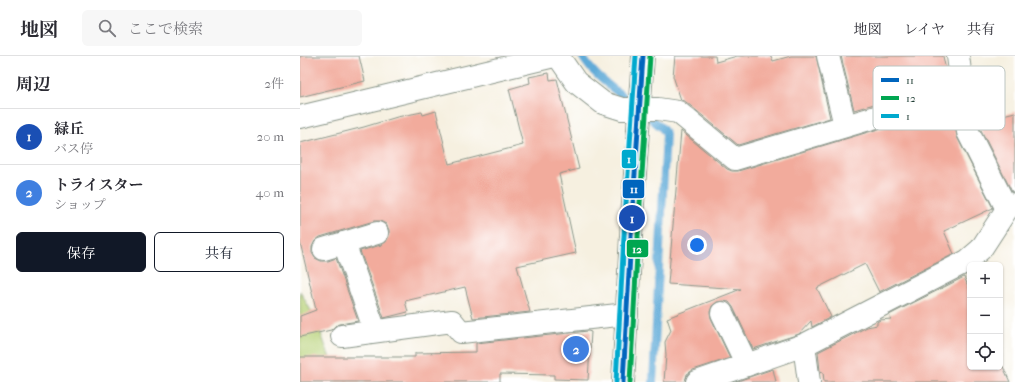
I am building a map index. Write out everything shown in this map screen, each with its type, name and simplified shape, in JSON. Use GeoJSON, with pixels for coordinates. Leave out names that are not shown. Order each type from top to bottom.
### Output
{"type":"FeatureCollection","features":[{"type":"Feature","properties":{"kind":"street"},"geometry":{"type":"LineString","coordinates":[[300,117],[473,65],[554,56]]}},
{"type":"Feature","properties":{"kind":"street"},"geometry":{"type":"LineString","coordinates":[[558,56],[576,82],[603,103],[622,109],[658,109],[678,112],[735,159],[873,117]]}},
{"type":"Feature","properties":{"kind":"street"},"geometry":{"type":"LineString","coordinates":[[623,382],[642,56]]}},
{"type":"Feature","properties":{"kind":"street"},"geometry":{"type":"LineString","coordinates":[[828,56],[845,125]]}},
{"type":"Feature","properties":{"kind":"street"},"geometry":{"type":"LineString","coordinates":[[958,56],[959,66]]}},
{"type":"Feature","properties":{"kind":"street"},"geometry":{"type":"LineString","coordinates":[[697,382],[804,346],[967,260],[981,249],[1011,206],[968,130]]}},
{"type":"Feature","properties":{"kind":"street"},"geometry":{"type":"LineString","coordinates":[[376,331],[334,246],[377,233]]}},
{"type":"Feature","properties":{"kind":"street"},"geometry":{"type":"LineString","coordinates":[[722,313],[747,365]]}},
{"type":"Feature","properties":{"kind":"street"},"geometry":{"type":"LineString","coordinates":[[342,336],[452,321],[461,332],[627,314]]}},
{"type":"Feature","properties":{"kind":"street"},"geometry":{"type":"LineString","coordinates":[[804,346],[809,382]]}},
{"type":"Feature","properties":{"kind":"green space"},"geometry":{"type":"Polygon","coordinates":[[[300,291],[316,320],[335,372],[300,382],[300,291]]]}},
{"type":"Feature","properties":{"kind":"building"},"geometry":{"type":"Polygon","coordinates":[[[300,56],[359,56],[365,81],[300,97],[300,56]]]}},
{"type":"Feature","properties":{"kind":"building"},"geometry":{"type":"Polygon","coordinates":[[[675,56],[715,56],[716,62],[737,56],[771,56],[773,61],[791,56],[816,56],[830,118],[738,145],[686,102],[681,100],[673,76],[675,56]]]}},
{"type":"Feature","properties":{"kind":"building"},"geometry":{"type":"Polygon","coordinates":[[[841,56],[943,56],[945,66],[873,66],[873,104],[854,110],[841,56]]]}},
{"type":"Feature","properties":{"kind":"building"},"geometry":{"type":"Polygon","coordinates":[[[549,73],[550,80],[557,79],[579,169],[559,174],[576,253],[517,266],[530,312],[473,318],[465,287],[405,301],[408,312],[384,318],[360,251],[381,245],[386,242],[389,236],[389,230],[386,224],[380,221],[374,221],[320,237],[315,241],[312,247],[312,253],[315,258],[321,261],[328,261],[336,258],[358,321],[340,324],[331,330],[300,337],[300,316],[316,310],[300,242],[300,143],[397,117],[422,112],[423,115],[436,111],[449,164],[523,145],[509,89],[530,83],[529,77],[549,73]]]}},
{"type":"Feature","properties":{"kind":"building"},"geometry":{"type":"Polygon","coordinates":[[[1015,112],[1015,192],[1012,192],[981,130],[1005,130],[1005,114],[1015,112]]]}},
{"type":"Feature","properties":{"kind":"building"},"geometry":{"type":"Polygon","coordinates":[[[875,130],[956,130],[957,137],[993,208],[944,231],[954,254],[879,292],[865,264],[817,288],[831,317],[812,327],[811,321],[799,334],[753,349],[733,307],[729,302],[717,302],[712,306],[710,312],[711,318],[730,358],[693,370],[687,374],[685,382],[664,382],[666,355],[665,342],[671,330],[667,318],[741,289],[668,284],[681,131],[727,169],[738,171],[875,130]]]}},
{"type":"Feature","properties":{"kind":"building"},"geometry":{"type":"Polygon","coordinates":[[[964,277],[967,284],[967,370],[1003,370],[1003,367],[1010,382],[824,382],[823,372],[820,371],[818,352],[867,327],[877,325],[877,322],[880,320],[891,319],[889,315],[964,277]]]}},
{"type":"Feature","properties":{"kind":"building"},"geometry":{"type":"Polygon","coordinates":[[[588,331],[591,332],[588,380],[554,379],[554,375],[500,374],[500,382],[300,382],[300,357],[415,357],[415,353],[476,352],[476,343],[588,331]]]}},
{"type":"Feature","properties":{"kind":"building"},"geometry":{"type":"Polygon","coordinates":[[[773,369],[776,382],[735,382],[752,376],[773,369]]]}},
{"type":"Feature","properties":{"kind":"waterway"},"geometry":{"type":"LineString","coordinates":[[582,56],[592,70],[634,105]]}},
{"type":"Feature","properties":{"kind":"waterway"},"geometry":{"type":"LineString","coordinates":[[644,113],[662,128],[666,134],[653,382]]}},
{"type":"Feature","properties":{"kind":"transit line","name":"1"},"geometry":{"type":"LineString","coordinates":[[616,382],[636,56]]}},
{"type":"Feature","properties":{"kind":"transit line","name":"11"},"geometry":{"type":"LineString","coordinates":[[623,382],[643,56]]}},
{"type":"Feature","properties":{"kind":"transit line","name":"12"},"geometry":{"type":"LineString","coordinates":[[630,382],[650,56]]}},
{"type":"Feature","properties":{"kind":"place","name":"緑丘"},"geometry":{"type":"Point","coordinates":[632,218]}},
{"type":"Feature","properties":{"kind":"place","name":"トライスター"},"geometry":{"type":"Point","coordinates":[576,349]}}]}
